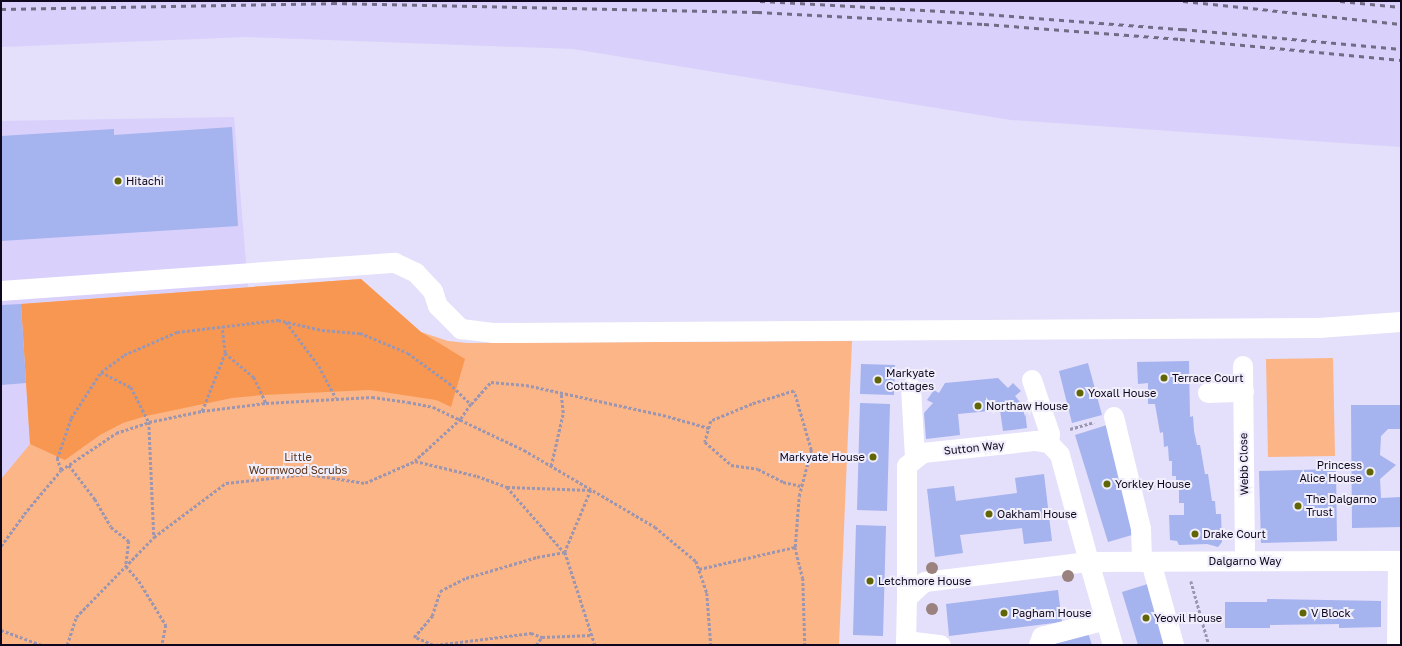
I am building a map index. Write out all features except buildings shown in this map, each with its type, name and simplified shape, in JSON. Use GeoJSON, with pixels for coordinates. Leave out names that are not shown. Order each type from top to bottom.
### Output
{"type":"FeatureCollection","features":[{"type":"Feature","properties":{"kind":"street"},"geometry":{"type":"LineString","coordinates":[[1,291],[395,263],[416,273],[433,291],[442,310],[461,329],[493,333],[1318,328],[1401,322]]}},
{"type":"Feature","properties":{"kind":"street","name":"Webb Close"},"geometry":{"type":"LineString","coordinates":[[1243,366],[1245,561]]}},
{"type":"Feature","properties":{"kind":"street"},"geometry":{"type":"LineString","coordinates":[[1032,380],[1049,439],[1060,455],[1089,562],[1114,645]]}},
{"type":"Feature","properties":{"kind":"street"},"geometry":{"type":"LineString","coordinates":[[911,388],[915,458],[908,466],[906,485],[908,598],[906,643],[941,645]]}},
{"type":"Feature","properties":{"kind":"street"},"geometry":{"type":"LineString","coordinates":[[1208,393],[1244,392]]}},
{"type":"Feature","properties":{"kind":"street"},"geometry":{"type":"LineString","coordinates":[[1114,417],[1141,529],[1146,562],[1174,645]]}},
{"type":"Feature","properties":{"kind":"street","name":"Sutton Way"},"geometry":{"type":"LineString","coordinates":[[915,458],[923,453],[1049,439]]}},
{"type":"Feature","properties":{"kind":"street"},"geometry":{"type":"LineString","coordinates":[[1398,645],[1399,561]]}},
{"type":"Feature","properties":{"kind":"street","name":"Dalgarno Way"},"geometry":{"type":"LineString","coordinates":[[1089,562],[1399,561]]}},
{"type":"Feature","properties":{"kind":"street"},"geometry":{"type":"LineString","coordinates":[[908,598],[925,582],[1089,562]]}},
{"type":"Feature","properties":{"kind":"street"},"geometry":{"type":"LineString","coordinates":[[1039,645],[1042,638],[1106,620]]}},
{"type":"Feature","properties":{"kind":"path"},"geometry":{"type":"LineString","coordinates":[[61,470],[57,459],[70,418],[101,372],[124,355],[177,332],[278,320],[322,330],[360,332],[408,352],[449,383],[471,404]]}},
{"type":"Feature","properties":{"kind":"path"},"geometry":{"type":"LineString","coordinates":[[285,322],[319,366],[336,398]]}},
{"type":"Feature","properties":{"kind":"path"},"geometry":{"type":"LineString","coordinates":[[202,411],[225,353],[222,327]]}},
{"type":"Feature","properties":{"kind":"path"},"geometry":{"type":"LineString","coordinates":[[225,353],[254,377],[266,403]]}},
{"type":"Feature","properties":{"kind":"path"},"geometry":{"type":"LineString","coordinates":[[101,372],[131,387],[149,422],[154,536]]}},
{"type":"Feature","properties":{"kind":"path"},"geometry":{"type":"LineString","coordinates":[[67,645],[76,618],[154,536],[226,483],[307,474],[365,483],[415,461],[461,420],[471,404],[491,382],[526,385],[663,415],[709,428]]}},
{"type":"Feature","properties":{"kind":"path"},"geometry":{"type":"LineString","coordinates":[[802,486],[783,482],[758,468],[731,465],[705,442],[711,421],[752,404],[794,391],[811,450],[802,486],[795,547],[803,578],[805,645]]}},
{"type":"Feature","properties":{"kind":"path"},"geometry":{"type":"LineString","coordinates":[[551,466],[563,413],[561,393]]}},
{"type":"Feature","properties":{"kind":"path"},"geometry":{"type":"LineString","coordinates":[[1,546],[24,514],[61,470],[116,433],[149,422],[202,411],[266,403],[372,397],[408,402],[433,407],[461,420],[551,466],[655,527],[696,561],[707,593],[711,645]]}},
{"type":"Feature","properties":{"kind":"path"},"geometry":{"type":"LineString","coordinates":[[1049,439],[1114,417]]}},
{"type":"Feature","properties":{"kind":"path"},"geometry":{"type":"LineString","coordinates":[[415,461],[476,476],[507,488],[591,490]]}},
{"type":"Feature","properties":{"kind":"path"},"geometry":{"type":"LineString","coordinates":[[69,465],[95,499],[111,527],[129,541],[126,566],[139,581],[166,625],[162,645]]}},
{"type":"Feature","properties":{"kind":"path"},"geometry":{"type":"LineString","coordinates":[[507,488],[565,552],[595,645]]}},
{"type":"Feature","properties":{"kind":"path"},"geometry":{"type":"LineString","coordinates":[[565,552],[591,490]]}},
{"type":"Feature","properties":{"kind":"path"},"geometry":{"type":"LineString","coordinates":[[699,570],[795,547]]}},
{"type":"Feature","properties":{"kind":"path"},"geometry":{"type":"LineString","coordinates":[[565,552],[537,556],[466,578],[440,591],[432,616],[414,637],[434,645],[531,633],[542,637],[592,635]]}},
{"type":"Feature","properties":{"kind":"path"},"geometry":{"type":"LineString","coordinates":[[1185,562],[1209,645]]}},
{"type":"Feature","properties":{"kind":"path"},"geometry":{"type":"LineString","coordinates":[[1,630],[42,645]]}},
{"type":"Feature","properties":{"kind":"path"},"geometry":{"type":"LineString","coordinates":[[536,645],[542,637]]}},
{"type":"Feature","properties":{"kind":"shaded area"},"geometry":{"type":"Polygon","coordinates":[[[1,1],[1401,1],[1401,147],[1011,120],[573,49],[245,37],[1,47],[1,1]]]}},
{"type":"Feature","properties":{"kind":"shaded area"},"geometry":{"type":"Polygon","coordinates":[[[234,117],[248,287],[21,304],[30,444],[1,479],[1,121],[234,117]]]}},
{"type":"Feature","properties":{"kind":"shaded area"},"geometry":{"type":"Polygon","coordinates":[[[361,279],[421,332],[465,359],[451,407],[436,400],[370,390],[263,395],[232,398],[146,416],[123,423],[100,435],[65,460],[30,444],[21,304],[361,279]]]}},
{"type":"Feature","properties":{"kind":"green space","name":"Little Wormwood Scrubs"},"geometry":{"type":"Polygon","coordinates":[[[361,279],[421,332],[448,341],[467,343],[852,341],[839,645],[1,645],[1,479],[30,444],[21,304],[361,279]]]}},
{"type":"Feature","properties":{"kind":"green space"},"geometry":{"type":"Polygon","coordinates":[[[1333,358],[1335,456],[1268,457],[1266,359],[1333,358]]]}},
{"type":"Feature","properties":{"kind":"railway"},"geometry":{"type":"LineString","coordinates":[[760,1],[959,12],[1182,29],[1401,49]]}},
{"type":"Feature","properties":{"kind":"railway"},"geometry":{"type":"LineString","coordinates":[[1183,1],[1401,24]]}},
{"type":"Feature","properties":{"kind":"railway"},"geometry":{"type":"LineString","coordinates":[[1340,1],[1401,7]]}},
{"type":"Feature","properties":{"kind":"railway"},"geometry":{"type":"LineString","coordinates":[[1,9],[332,3],[757,12],[984,24],[1180,39],[1401,60]]}},
{"type":"Feature","properties":{"kind":"place","name":"Hitachi"},"geometry":{"type":"Point","coordinates":[118,181]}},
{"type":"Feature","properties":{"kind":"place","name":"Terrace Court"},"geometry":{"type":"Point","coordinates":[1164,378]}},
{"type":"Feature","properties":{"kind":"place","name":"Markyate Cottages"},"geometry":{"type":"Point","coordinates":[878,380]}},
{"type":"Feature","properties":{"kind":"place","name":"Yoxall House"},"geometry":{"type":"Point","coordinates":[1080,393]}},
{"type":"Feature","properties":{"kind":"place","name":"Northaw House"},"geometry":{"type":"Point","coordinates":[978,406]}},
{"type":"Feature","properties":{"kind":"place","name":"Markyate House"},"geometry":{"type":"Point","coordinates":[873,457]}},
{"type":"Feature","properties":{"kind":"place","name":"Princess Alice House"},"geometry":{"type":"Point","coordinates":[1370,472]}},
{"type":"Feature","properties":{"kind":"place","name":"Yorkley House"},"geometry":{"type":"Point","coordinates":[1107,484]}},
{"type":"Feature","properties":{"kind":"place","name":"The Dalgarno Trust"},"geometry":{"type":"Point","coordinates":[1298,506]}},
{"type":"Feature","properties":{"kind":"place","name":"Oakham House"},"geometry":{"type":"Point","coordinates":[989,514]}},
{"type":"Feature","properties":{"kind":"place","name":"Drake Court"},"geometry":{"type":"Point","coordinates":[1195,534]}},
{"type":"Feature","properties":{"kind":"place","name":"Letchmore House"},"geometry":{"type":"Point","coordinates":[870,581]}},
{"type":"Feature","properties":{"kind":"place","name":"Pagham House"},"geometry":{"type":"Point","coordinates":[1004,613]}},
{"type":"Feature","properties":{"kind":"place","name":"V Block"},"geometry":{"type":"Point","coordinates":[1303,613]}},
{"type":"Feature","properties":{"kind":"place","name":"Yeovil House"},"geometry":{"type":"Point","coordinates":[1146,618]}}]}
